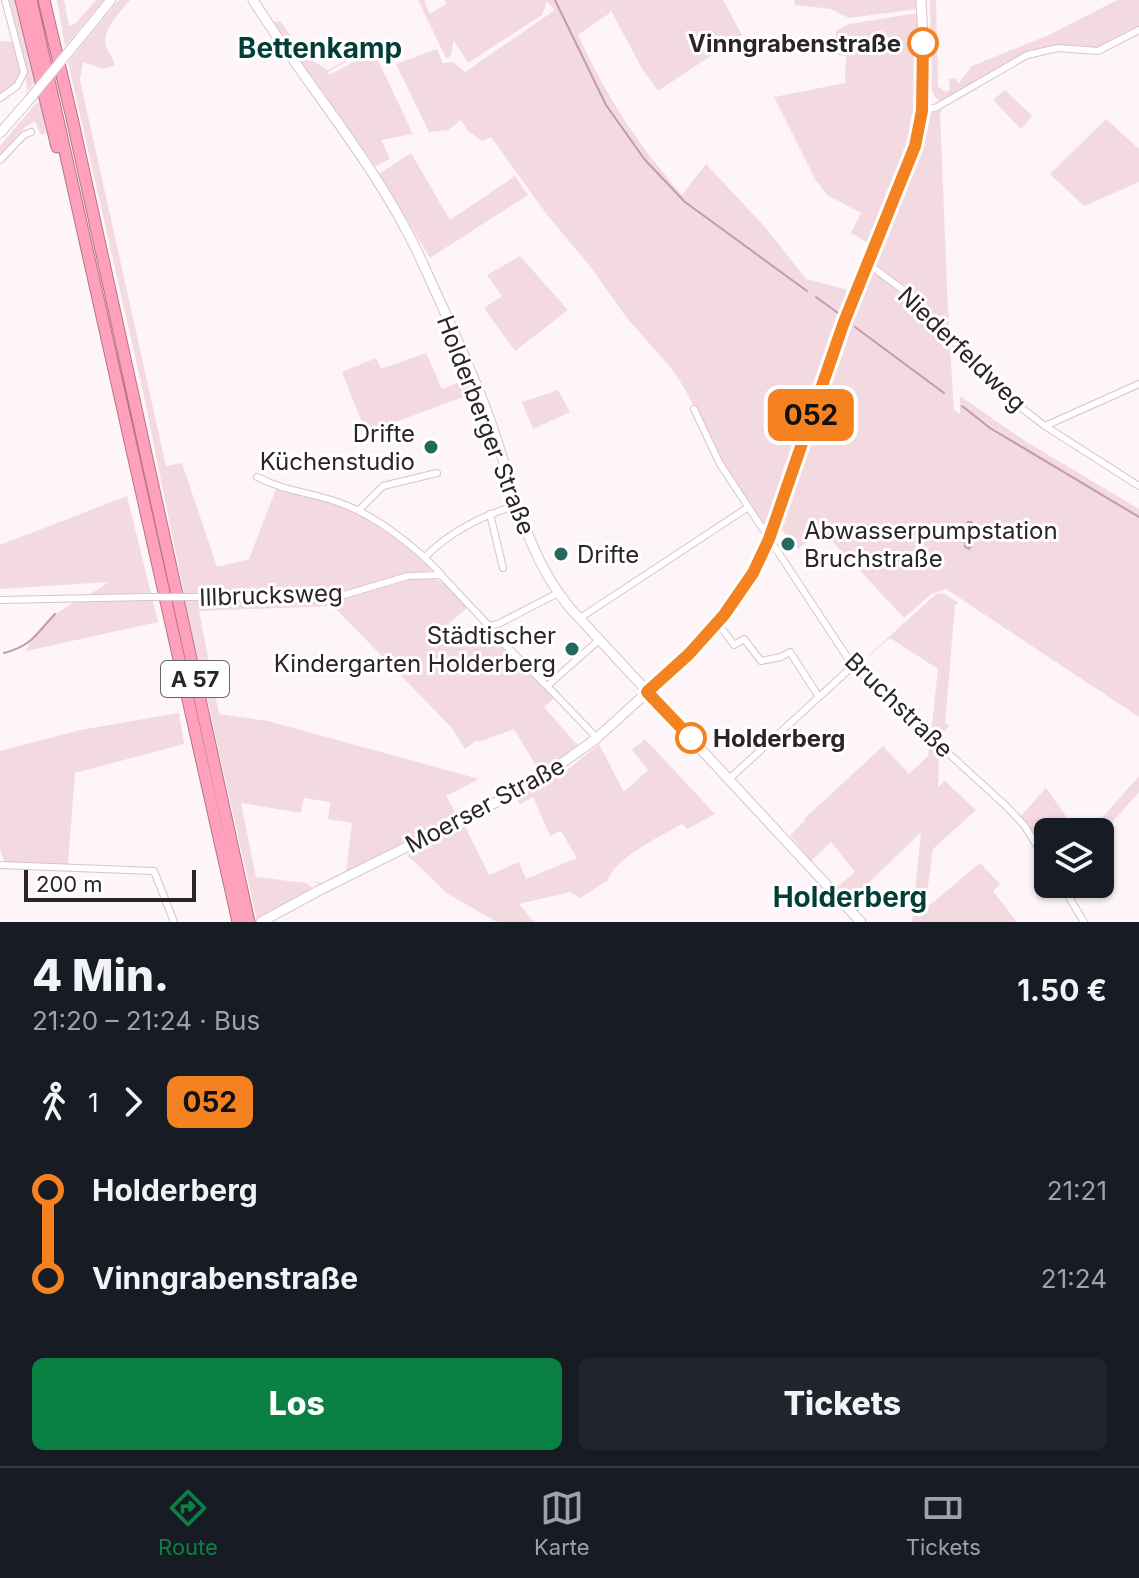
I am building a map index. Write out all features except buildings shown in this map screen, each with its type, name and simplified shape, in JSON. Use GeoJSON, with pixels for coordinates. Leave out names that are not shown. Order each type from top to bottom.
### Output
{"type":"FeatureCollection","features":[{"type":"Feature","properties":{"kind":"highway"},"geometry":{"type":"LineString","coordinates":[[21,0],[50,122],[80,223]]}},
{"type":"Feature","properties":{"kind":"highway","name":"A 57"},"geometry":{"type":"LineString","coordinates":[[31,0],[238,922]]}},
{"type":"Feature","properties":{"kind":"highway","name":"A 57"},"geometry":{"type":"LineString","coordinates":[[44,0],[249,922]]}},
{"type":"Feature","properties":{"kind":"highway"},"geometry":{"type":"LineString","coordinates":[[52,0],[72,118]]}},
{"type":"Feature","properties":{"kind":"main road"},"geometry":{"type":"LineString","coordinates":[[0,133],[111,0]]}},
{"type":"Feature","properties":{"kind":"main road","name":"Holderberger Straße"},"geometry":{"type":"LineString","coordinates":[[253,0],[370,171],[415,246],[489,418],[538,561],[558,593],[861,922]]}},
{"type":"Feature","properties":{"kind":"main road","name":"Moerser Straße"},"geometry":{"type":"LineString","coordinates":[[261,922],[533,784],[597,738],[689,654],[724,615],[753,573],[769,539],[822,381],[867,263],[908,169],[922,111],[924,57],[921,0]]}},
{"type":"Feature","properties":{"kind":"street"},"geometry":{"type":"LineString","coordinates":[[0,98],[17,86],[24,72],[5,0]]}},
{"type":"Feature","properties":{"kind":"street"},"geometry":{"type":"LineString","coordinates":[[922,111],[937,107],[1027,55],[1058,48],[1098,51],[1139,30]]}},
{"type":"Feature","properties":{"kind":"street"},"geometry":{"type":"LineString","coordinates":[[0,160],[24,135],[31,132]]}},
{"type":"Feature","properties":{"kind":"street","name":"Niederfeldweg"},"geometry":{"type":"LineString","coordinates":[[867,263],[911,296],[1001,392],[1045,426],[1139,486]]}},
{"type":"Feature","properties":{"kind":"street"},"geometry":{"type":"LineString","coordinates":[[1045,426],[1139,384]]}},
{"type":"Feature","properties":{"kind":"street","name":"Bruchstraße"},"geometry":{"type":"LineString","coordinates":[[694,409],[720,464],[747,508],[853,666],[1006,806],[1034,841]]}},
{"type":"Feature","properties":{"kind":"street"},"geometry":{"type":"LineString","coordinates":[[359,510],[383,486],[437,473]]}},
{"type":"Feature","properties":{"kind":"street"},"geometry":{"type":"LineString","coordinates":[[257,477],[279,488],[336,501],[359,510],[425,557],[500,640],[597,738]]}},
{"type":"Feature","properties":{"kind":"street"},"geometry":{"type":"LineString","coordinates":[[425,557],[446,537],[490,514],[518,505]]}},
{"type":"Feature","properties":{"kind":"street"},"geometry":{"type":"LineString","coordinates":[[580,618],[747,508]]}},
{"type":"Feature","properties":{"kind":"street"},"geometry":{"type":"LineString","coordinates":[[490,514],[503,568]]}},
{"type":"Feature","properties":{"kind":"street","name":"Illbrucksweg"},"geometry":{"type":"LineString","coordinates":[[0,600],[344,595],[408,576],[441,575]]}},
{"type":"Feature","properties":{"kind":"street"},"geometry":{"type":"LineString","coordinates":[[489,626],[558,593]]}},
{"type":"Feature","properties":{"kind":"street"},"geometry":{"type":"LineString","coordinates":[[720,626],[734,645],[744,639],[761,661],[790,652],[819,697]]}},
{"type":"Feature","properties":{"kind":"street"},"geometry":{"type":"LineString","coordinates":[[547,686],[600,639]]}},
{"type":"Feature","properties":{"kind":"street"},"geometry":{"type":"LineString","coordinates":[[729,779],[853,666]]}},
{"type":"Feature","properties":{"kind":"street"},"geometry":{"type":"LineString","coordinates":[[0,865],[154,871],[174,922]]}},
{"type":"Feature","properties":{"kind":"street"},"geometry":{"type":"LineString","coordinates":[[1069,898],[1084,922]]}},
{"type":"Feature","properties":{"kind":"shaded area"},"geometry":{"type":"Polygon","coordinates":[[[7,0],[16,0],[36,81],[27,92],[24,61],[7,0]]]}},
{"type":"Feature","properties":{"kind":"shaded area"},"geometry":{"type":"Polygon","coordinates":[[[57,0],[64,0],[69,26],[76,23],[96,0],[104,0],[65,46],[57,0]]]}},
{"type":"Feature","properties":{"kind":"shaded area"},"geometry":{"type":"Polygon","coordinates":[[[119,0],[130,0],[113,22],[105,41],[115,65],[103,69],[83,62],[80,80],[166,466],[182,463],[217,567],[249,559],[276,489],[329,501],[362,514],[401,540],[432,570],[334,593],[184,594],[144,396],[68,62],[119,0]]]}},
{"type":"Feature","properties":{"kind":"shaded area"},"geometry":{"type":"Polygon","coordinates":[[[418,0],[424,0],[430,14],[446,4],[444,0],[723,0],[742,35],[658,91],[644,72],[610,9],[610,13],[578,35],[624,119],[682,195],[706,164],[765,227],[806,279],[852,291],[831,343],[771,523],[763,524],[724,467],[685,389],[671,368],[626,317],[491,137],[482,141],[467,130],[461,120],[448,130],[429,132],[396,64],[437,49],[443,63],[453,62],[465,72],[555,10],[547,2],[542,15],[468,63],[454,41],[450,57],[446,58],[418,0]]]}},
{"type":"Feature","properties":{"kind":"shaded area"},"geometry":{"type":"Polygon","coordinates":[[[794,0],[917,0],[917,9],[849,18],[831,9],[795,5],[794,0]]]}},
{"type":"Feature","properties":{"kind":"shaded area"},"geometry":{"type":"Polygon","coordinates":[[[930,0],[936,0],[938,86],[945,92],[950,90],[949,79],[956,78],[958,84],[972,66],[1051,34],[1117,0],[1139,0],[1139,28],[1098,50],[1057,46],[1026,53],[941,102],[932,91],[930,0]]]}},
{"type":"Feature","properties":{"kind":"shaded area"},"geometry":{"type":"Polygon","coordinates":[[[918,13],[916,41],[920,62],[920,111],[912,146],[871,245],[851,233],[861,213],[827,195],[815,179],[774,97],[845,83],[846,57],[837,54],[836,31],[849,24],[918,13]]]}},
{"type":"Feature","properties":{"kind":"shaded area"},"geometry":{"type":"Polygon","coordinates":[[[280,21],[306,57],[328,70],[387,39],[328,72],[329,75],[392,42],[391,47],[376,56],[413,134],[381,140],[390,159],[371,166],[274,25],[273,22],[280,21]]]}},
{"type":"Feature","properties":{"kind":"shaded area"},"geometry":{"type":"Polygon","coordinates":[[[0,41],[15,42],[20,73],[14,84],[0,96],[0,41]]]}},
{"type":"Feature","properties":{"kind":"shaded area"},"geometry":{"type":"Polygon","coordinates":[[[1005,90],[1032,116],[1021,129],[993,100],[1005,90]]]}},
{"type":"Feature","properties":{"kind":"shaded area"},"geometry":{"type":"Polygon","coordinates":[[[37,102],[41,104],[46,133],[40,134],[35,121],[26,126],[0,156],[0,146],[37,102]]]}},
{"type":"Feature","properties":{"kind":"shaded area"},"geometry":{"type":"Polygon","coordinates":[[[942,106],[949,333],[940,327],[939,334],[950,344],[954,410],[960,414],[960,396],[1025,441],[1139,509],[1139,717],[946,589],[931,594],[904,618],[821,529],[798,549],[781,529],[843,344],[914,172],[929,114],[942,106]]]}},
{"type":"Feature","properties":{"kind":"shaded area"},"geometry":{"type":"Polygon","coordinates":[[[1106,119],[1139,149],[1139,182],[1084,206],[1050,174],[1106,119]]]}},
{"type":"Feature","properties":{"kind":"shaded area"},"geometry":{"type":"Polygon","coordinates":[[[411,153],[450,220],[515,176],[528,195],[430,258],[379,174],[411,153]]]}},
{"type":"Feature","properties":{"kind":"shaded area"},"geometry":{"type":"Polygon","coordinates":[[[520,256],[568,310],[515,351],[484,308],[502,296],[487,275],[520,256]]]}},
{"type":"Feature","properties":{"kind":"shaded area"},"geometry":{"type":"Polygon","coordinates":[[[426,353],[442,389],[468,379],[474,393],[366,433],[342,372],[376,358],[381,369],[426,353]]]}},
{"type":"Feature","properties":{"kind":"shaded area"},"geometry":{"type":"Polygon","coordinates":[[[558,390],[570,412],[533,429],[522,402],[558,390]]]}},
{"type":"Feature","properties":{"kind":"shaded area"},"geometry":{"type":"Polygon","coordinates":[[[127,496],[158,622],[26,651],[33,637],[51,617],[109,582],[0,589],[0,545],[127,496]]]}},
{"type":"Feature","properties":{"kind":"shaded area"},"geometry":{"type":"Polygon","coordinates":[[[967,521],[972,521],[974,525],[973,546],[969,550],[964,547],[967,521]]]}},
{"type":"Feature","properties":{"kind":"shaded area"},"geometry":{"type":"Polygon","coordinates":[[[416,577],[440,581],[468,607],[440,631],[449,645],[485,626],[506,649],[511,646],[560,693],[544,707],[580,748],[541,774],[514,729],[479,742],[477,740],[465,749],[452,728],[333,606],[199,611],[219,714],[268,721],[479,779],[446,796],[457,815],[487,804],[322,885],[311,881],[322,883],[346,871],[352,823],[328,819],[330,802],[304,798],[301,813],[241,803],[256,877],[306,883],[313,888],[257,920],[185,600],[335,598],[416,577]]]}},
{"type":"Feature","properties":{"kind":"shaded area"},"geometry":{"type":"Polygon","coordinates":[[[943,593],[959,603],[955,605],[945,724],[949,725],[938,740],[931,733],[938,669],[890,638],[859,664],[936,594],[943,593]]]}},
{"type":"Feature","properties":{"kind":"shaded area"},"geometry":{"type":"Polygon","coordinates":[[[179,713],[184,744],[75,773],[68,864],[5,863],[0,849],[0,751],[80,730],[179,713]]]}},
{"type":"Feature","properties":{"kind":"shaded area"},"geometry":{"type":"Polygon","coordinates":[[[645,739],[715,814],[687,829],[682,824],[640,848],[619,864],[608,880],[580,898],[570,892],[519,904],[534,922],[497,922],[448,894],[407,855],[465,826],[489,875],[519,862],[526,879],[577,858],[561,831],[550,836],[533,797],[520,804],[517,799],[565,772],[599,744],[624,792],[648,770],[632,750],[645,739]]]}},
{"type":"Feature","properties":{"kind":"shaded area"},"geometry":{"type":"Polygon","coordinates":[[[930,739],[939,750],[938,787],[945,781],[976,810],[933,849],[925,909],[980,863],[1000,884],[993,891],[1017,922],[912,922],[921,832],[850,901],[837,887],[855,872],[831,842],[811,861],[790,835],[883,746],[909,774],[928,756],[930,739]]]}},
{"type":"Feature","properties":{"kind":"shaded area"},"geometry":{"type":"Polygon","coordinates":[[[1139,776],[1139,792],[1114,820],[1102,818],[1139,776]]]}},
{"type":"Feature","properties":{"kind":"shaded area"},"geometry":{"type":"Polygon","coordinates":[[[1046,788],[1067,818],[1034,818],[1034,836],[1020,817],[1046,788]]]}},
{"type":"Feature","properties":{"kind":"waterway"},"geometry":{"type":"LineString","coordinates":[[555,0],[606,105],[645,160],[685,202],[807,291]]}},
{"type":"Feature","properties":{"kind":"waterway"},"geometry":{"type":"LineString","coordinates":[[816,297],[838,313]]}},
{"type":"Feature","properties":{"kind":"waterway"},"geometry":{"type":"LineString","coordinates":[[855,327],[944,393]]}},
{"type":"Feature","properties":{"kind":"waterway"},"geometry":{"type":"LineString","coordinates":[[962,406],[990,428],[1139,517]]}},
{"type":"Feature","properties":{"kind":"waterway"},"geometry":{"type":"LineString","coordinates":[[4,653],[28,643],[55,614]]}},
{"type":"Feature","properties":{"kind":"bus line","name":"052"},"geometry":{"type":"LineString","coordinates":[[691,738],[647,692],[689,654],[724,615],[753,573],[769,539],[844,322],[908,169],[922,111],[923,43]]}},
{"type":"Feature","properties":{"kind":"place","name":"Vinngrabenstraße"},"geometry":{"type":"Point","coordinates":[923,43]}},
{"type":"Feature","properties":{"kind":"place","name":"Drifte Küchenstudio"},"geometry":{"type":"Point","coordinates":[431,447]}},
{"type":"Feature","properties":{"kind":"place","name":"Abwasserpumpstation Bruchstraße"},"geometry":{"type":"Point","coordinates":[788,544]}},
{"type":"Feature","properties":{"kind":"place","name":"Drifte"},"geometry":{"type":"Point","coordinates":[561,554]}},
{"type":"Feature","properties":{"kind":"place","name":"Städtischer Kindergarten Holderberg"},"geometry":{"type":"Point","coordinates":[572,649]}},
{"type":"Feature","properties":{"kind":"place","name":"Holderberg"},"geometry":{"type":"Point","coordinates":[691,738]}},
{"type":"Feature","properties":{"kind":"district","name":"Bettenkamp"},"geometry":{"type":"Point","coordinates":[320,48]}},
{"type":"Feature","properties":{"kind":"district","name":"Holderberg"},"geometry":{"type":"Point","coordinates":[850,897]}}]}
